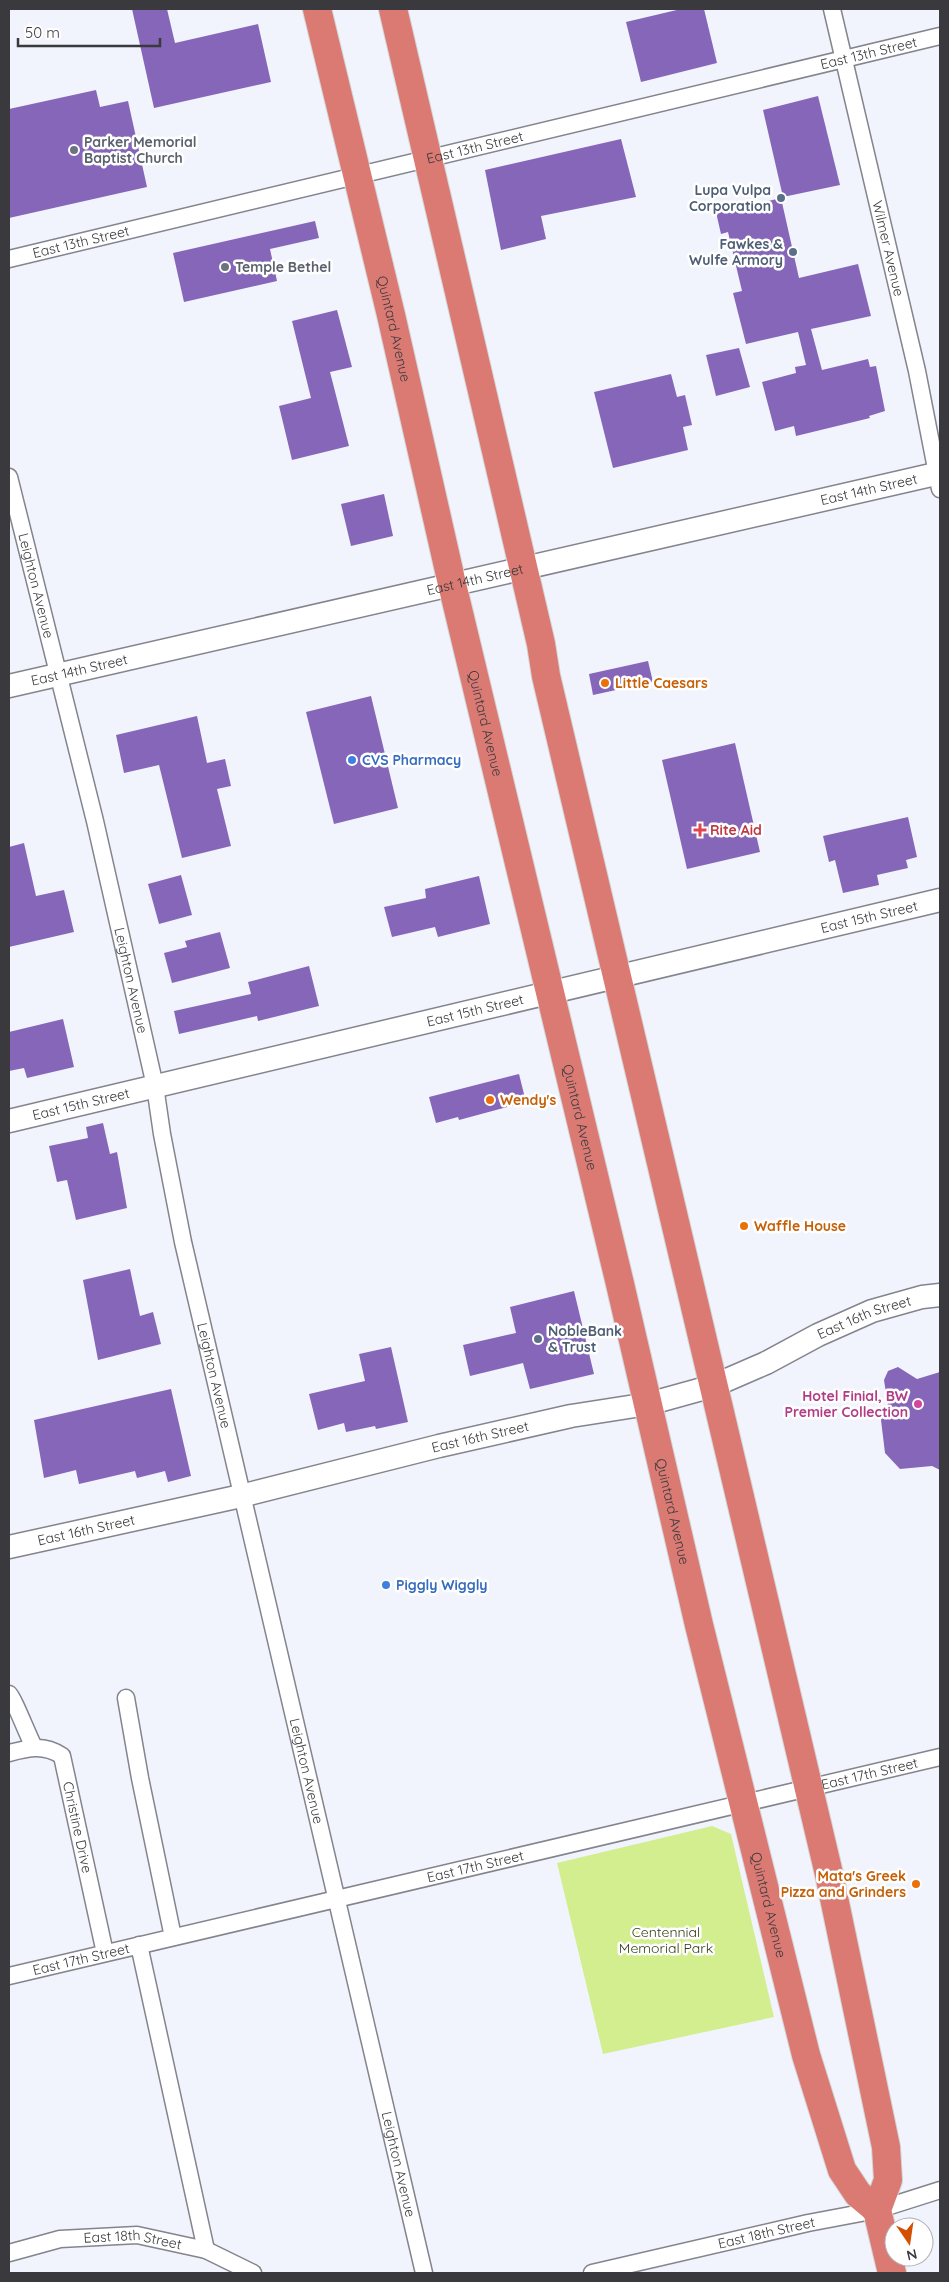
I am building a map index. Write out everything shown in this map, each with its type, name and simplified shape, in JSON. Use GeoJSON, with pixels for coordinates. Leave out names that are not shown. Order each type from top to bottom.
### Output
{"type":"FeatureCollection","features":[{"type":"Feature","properties":{"kind":"highway","name":"Quintard Avenue"},"geometry":{"type":"LineString","coordinates":[[317,9],[394,325],[452,584],[699,1625],[806,2055],[842,2170],[858,2194],[877,2210]]}},
{"type":"Feature","properties":{"kind":"highway"},"geometry":{"type":"LineString","coordinates":[[393,9],[713,1386],[829,1874],[886,2147],[888,2180],[877,2210],[892,2273]]}},
{"type":"Feature","properties":{"kind":"street","name":"Wilmer Avenue"},"geometry":{"type":"LineString","coordinates":[[832,9],[917,371],[939,479]]}},
{"type":"Feature","properties":{"kind":"street","name":"East 13th Street"},"geometry":{"type":"LineString","coordinates":[[9,259],[940,36]]}},
{"type":"Feature","properties":{"kind":"street","name":"Leighton Avenue"},"geometry":{"type":"LineString","coordinates":[[9,477],[95,821],[155,1086],[162,1134],[183,1242],[424,2273]]}},
{"type":"Feature","properties":{"kind":"street","name":"East 14th Street"},"geometry":{"type":"LineString","coordinates":[[9,686],[522,568],[939,479]]}},
{"type":"Feature","properties":{"kind":"street","name":"East 15th Street"},"geometry":{"type":"LineString","coordinates":[[9,1121],[940,900]]}},
{"type":"Feature","properties":{"kind":"street","name":"East 16th Street"},"geometry":{"type":"LineString","coordinates":[[9,1547],[241,1496],[507,1430],[571,1416],[648,1404],[713,1386],[766,1363],[818,1334],[872,1311],[922,1297],[940,1295]]}},
{"type":"Feature","properties":{"kind":"street"},"geometry":{"type":"LineString","coordinates":[[9,1694],[12,1696],[20,1720],[34,1747]]}},
{"type":"Feature","properties":{"kind":"street"},"geometry":{"type":"LineString","coordinates":[[126,1698],[140,1778],[173,1937]]}},
{"type":"Feature","properties":{"kind":"street","name":"Christine Drive"},"geometry":{"type":"LineString","coordinates":[[9,1753],[34,1747],[52,1749],[62,1756],[105,1953]]}},
{"type":"Feature","properties":{"kind":"street","name":"East 17th Street"},"geometry":{"type":"LineString","coordinates":[[9,1976],[940,1757]]}},
{"type":"Feature","properties":{"kind":"street"},"geometry":{"type":"LineString","coordinates":[[139,1945],[206,2250]]}},
{"type":"Feature","properties":{"kind":"street","name":"East 18th Street"},"geometry":{"type":"LineString","coordinates":[[592,2273],[808,2223],[877,2210],[940,2190]]}},
{"type":"Feature","properties":{"kind":"street","name":"East 18th Street"},"geometry":{"type":"LineString","coordinates":[[9,2253],[60,2239],[137,2235],[206,2250],[253,2273]]}},
{"type":"Feature","properties":{"kind":"green space","name":"Centennial Memorial Park"},"geometry":{"type":"Polygon","coordinates":[[[712,1826],[731,1834],[774,2017],[603,2054],[557,1863],[712,1826]]]}},
{"type":"Feature","properties":{"kind":"building"},"geometry":{"type":"Polygon","coordinates":[[[132,9],[167,9],[175,43],[258,24],[271,82],[154,108],[132,9]]]}},
{"type":"Feature","properties":{"kind":"building"},"geometry":{"type":"Polygon","coordinates":[[[681,9],[704,9],[717,63],[641,82],[626,22],[681,9]]]}},
{"type":"Feature","properties":{"kind":"building"},"geometry":{"type":"Polygon","coordinates":[[[96,90],[100,107],[128,101],[147,187],[9,218],[9,109],[96,90]]]}},
{"type":"Feature","properties":{"kind":"building"},"geometry":{"type":"Polygon","coordinates":[[[818,96],[840,185],[783,197],[763,110],[818,96]]]}},
{"type":"Feature","properties":{"kind":"building"},"geometry":{"type":"Polygon","coordinates":[[[621,139],[636,197],[541,216],[546,239],[501,250],[485,170],[621,139]]]}},
{"type":"Feature","properties":{"kind":"building"},"geometry":{"type":"Polygon","coordinates":[[[781,198],[799,278],[858,264],[871,316],[811,329],[822,370],[868,359],[870,367],[876,366],[885,411],[869,416],[870,418],[796,436],[794,426],[775,431],[762,382],[796,373],[795,367],[806,365],[798,332],[746,344],[733,293],[742,291],[728,232],[721,234],[715,208],[733,204],[734,209],[781,198]]]}},
{"type":"Feature","properties":{"kind":"building","name":"Temple Bethel"},"geometry":{"type":"Polygon","coordinates":[[[315,221],[319,238],[270,249],[277,281],[184,302],[173,253],[315,221]]]}},
{"type":"Feature","properties":{"kind":"building"},"geometry":{"type":"Polygon","coordinates":[[[337,310],[352,367],[330,372],[349,446],[292,460],[279,406],[311,398],[292,321],[337,310]]]}},
{"type":"Feature","properties":{"kind":"building"},"geometry":{"type":"Polygon","coordinates":[[[739,348],[750,387],[716,396],[706,355],[739,348]]]}},
{"type":"Feature","properties":{"kind":"building"},"geometry":{"type":"Polygon","coordinates":[[[671,374],[677,397],[685,395],[692,425],[683,427],[688,450],[613,468],[594,392],[671,374]]]}},
{"type":"Feature","properties":{"kind":"building"},"geometry":{"type":"Polygon","coordinates":[[[384,494],[393,536],[351,546],[341,504],[384,494]]]}},
{"type":"Feature","properties":{"kind":"building"},"geometry":{"type":"Polygon","coordinates":[[[648,661],[653,682],[593,695],[589,674],[648,661]]]}},
{"type":"Feature","properties":{"kind":"building","name":"CVS Pharmacy"},"geometry":{"type":"Polygon","coordinates":[[[371,696],[398,808],[334,824],[306,712],[371,696]]]}},
{"type":"Feature","properties":{"kind":"building"},"geometry":{"type":"Polygon","coordinates":[[[197,716],[207,763],[225,759],[231,786],[217,789],[231,846],[182,858],[159,765],[124,773],[116,735],[197,716]]]}},
{"type":"Feature","properties":{"kind":"building","name":"Rite Aid"},"geometry":{"type":"Polygon","coordinates":[[[735,743],[760,852],[687,869],[662,760],[735,743]]]}},
{"type":"Feature","properties":{"kind":"building"},"geometry":{"type":"Polygon","coordinates":[[[908,817],[917,857],[906,860],[908,868],[877,875],[879,885],[843,893],[835,860],[829,862],[823,836],[908,817]]]}},
{"type":"Feature","properties":{"kind":"building"},"geometry":{"type":"Polygon","coordinates":[[[24,843],[36,896],[64,890],[74,932],[9,947],[9,847],[24,843]]]}},
{"type":"Feature","properties":{"kind":"building"},"geometry":{"type":"Polygon","coordinates":[[[181,875],[192,915],[159,924],[148,884],[181,875]]]}},
{"type":"Feature","properties":{"kind":"building"},"geometry":{"type":"Polygon","coordinates":[[[479,876],[490,924],[438,937],[435,927],[392,937],[384,907],[426,898],[425,889],[479,876]]]}},
{"type":"Feature","properties":{"kind":"building"},"geometry":{"type":"Polygon","coordinates":[[[220,932],[230,968],[172,983],[164,953],[187,947],[185,941],[220,932]]]}},
{"type":"Feature","properties":{"kind":"building"},"geometry":{"type":"Polygon","coordinates":[[[309,966],[319,1006],[258,1021],[257,1016],[179,1034],[174,1011],[251,994],[248,982],[309,966]]]}},
{"type":"Feature","properties":{"kind":"building"},"geometry":{"type":"Polygon","coordinates":[[[63,1019],[74,1067],[27,1078],[24,1068],[9,1071],[9,1032],[63,1019]]]}},
{"type":"Feature","properties":{"kind":"building","name":"Wendy's"},"geometry":{"type":"Polygon","coordinates":[[[519,1074],[526,1102],[459,1120],[458,1117],[436,1123],[429,1097],[519,1074]]]}},
{"type":"Feature","properties":{"kind":"building"},"geometry":{"type":"Polygon","coordinates":[[[103,1123],[110,1154],[117,1152],[127,1208],[76,1220],[67,1180],[57,1182],[49,1146],[88,1138],[86,1127],[103,1123]]]}},
{"type":"Feature","properties":{"kind":"building"},"geometry":{"type":"Polygon","coordinates":[[[130,1269],[140,1316],[153,1312],[161,1344],[98,1360],[83,1280],[130,1269]]]}},
{"type":"Feature","properties":{"kind":"building","name":"NobleBank & Trust"},"geometry":{"type":"Polygon","coordinates":[[[574,1291],[594,1374],[530,1389],[523,1363],[470,1376],[463,1345],[516,1333],[510,1307],[574,1291]]]}},
{"type":"Feature","properties":{"kind":"building"},"geometry":{"type":"Polygon","coordinates":[[[391,1347],[408,1422],[376,1429],[375,1426],[346,1432],[344,1423],[318,1430],[309,1394],[365,1381],[359,1354],[391,1347]]]}},
{"type":"Feature","properties":{"kind":"building","name":"Hotel Finial, BW Premier Collection"},"geometry":{"type":"Polygon","coordinates":[[[898,1367],[917,1379],[940,1372],[940,1470],[932,1466],[900,1469],[885,1453],[881,1420],[891,1397],[886,1393],[884,1380],[888,1371],[898,1367]]]}},
{"type":"Feature","properties":{"kind":"building"},"geometry":{"type":"Polygon","coordinates":[[[171,1389],[191,1476],[168,1482],[165,1471],[137,1478],[135,1471],[79,1484],[76,1470],[44,1478],[34,1420],[171,1389]]]}},
{"type":"Feature","properties":{"kind":"place","name":"Parker Memorial Baptist Church"},"geometry":{"type":"Point","coordinates":[74,150]}},
{"type":"Feature","properties":{"kind":"place","name":"Lupa Vulpa Corporation"},"geometry":{"type":"Point","coordinates":[781,198]}},
{"type":"Feature","properties":{"kind":"place","name":"Fawkes & Wulfe Armory"},"geometry":{"type":"Point","coordinates":[793,252]}},
{"type":"Feature","properties":{"kind":"place","name":"Temple Bethel"},"geometry":{"type":"Point","coordinates":[225,267]}},
{"type":"Feature","properties":{"kind":"place","name":"Little Caesars"},"geometry":{"type":"Point","coordinates":[605,683]}},
{"type":"Feature","properties":{"kind":"place","name":"CVS Pharmacy"},"geometry":{"type":"Point","coordinates":[352,760]}},
{"type":"Feature","properties":{"kind":"place","name":"Rite Aid"},"geometry":{"type":"Point","coordinates":[700,830]}},
{"type":"Feature","properties":{"kind":"place","name":"Wendy's"},"geometry":{"type":"Point","coordinates":[490,1100]}},
{"type":"Feature","properties":{"kind":"place","name":"Waffle House"},"geometry":{"type":"Point","coordinates":[744,1226]}},
{"type":"Feature","properties":{"kind":"place","name":"NobleBank & Trust"},"geometry":{"type":"Point","coordinates":[538,1339]}},
{"type":"Feature","properties":{"kind":"place","name":"Hotel Finial, BW Premier Collection"},"geometry":{"type":"Point","coordinates":[918,1404]}},
{"type":"Feature","properties":{"kind":"place","name":"Piggly Wiggly"},"geometry":{"type":"Point","coordinates":[386,1585]}},
{"type":"Feature","properties":{"kind":"place","name":"Mata's Greek Pizza and Grinders"},"geometry":{"type":"Point","coordinates":[916,1884]}}]}
